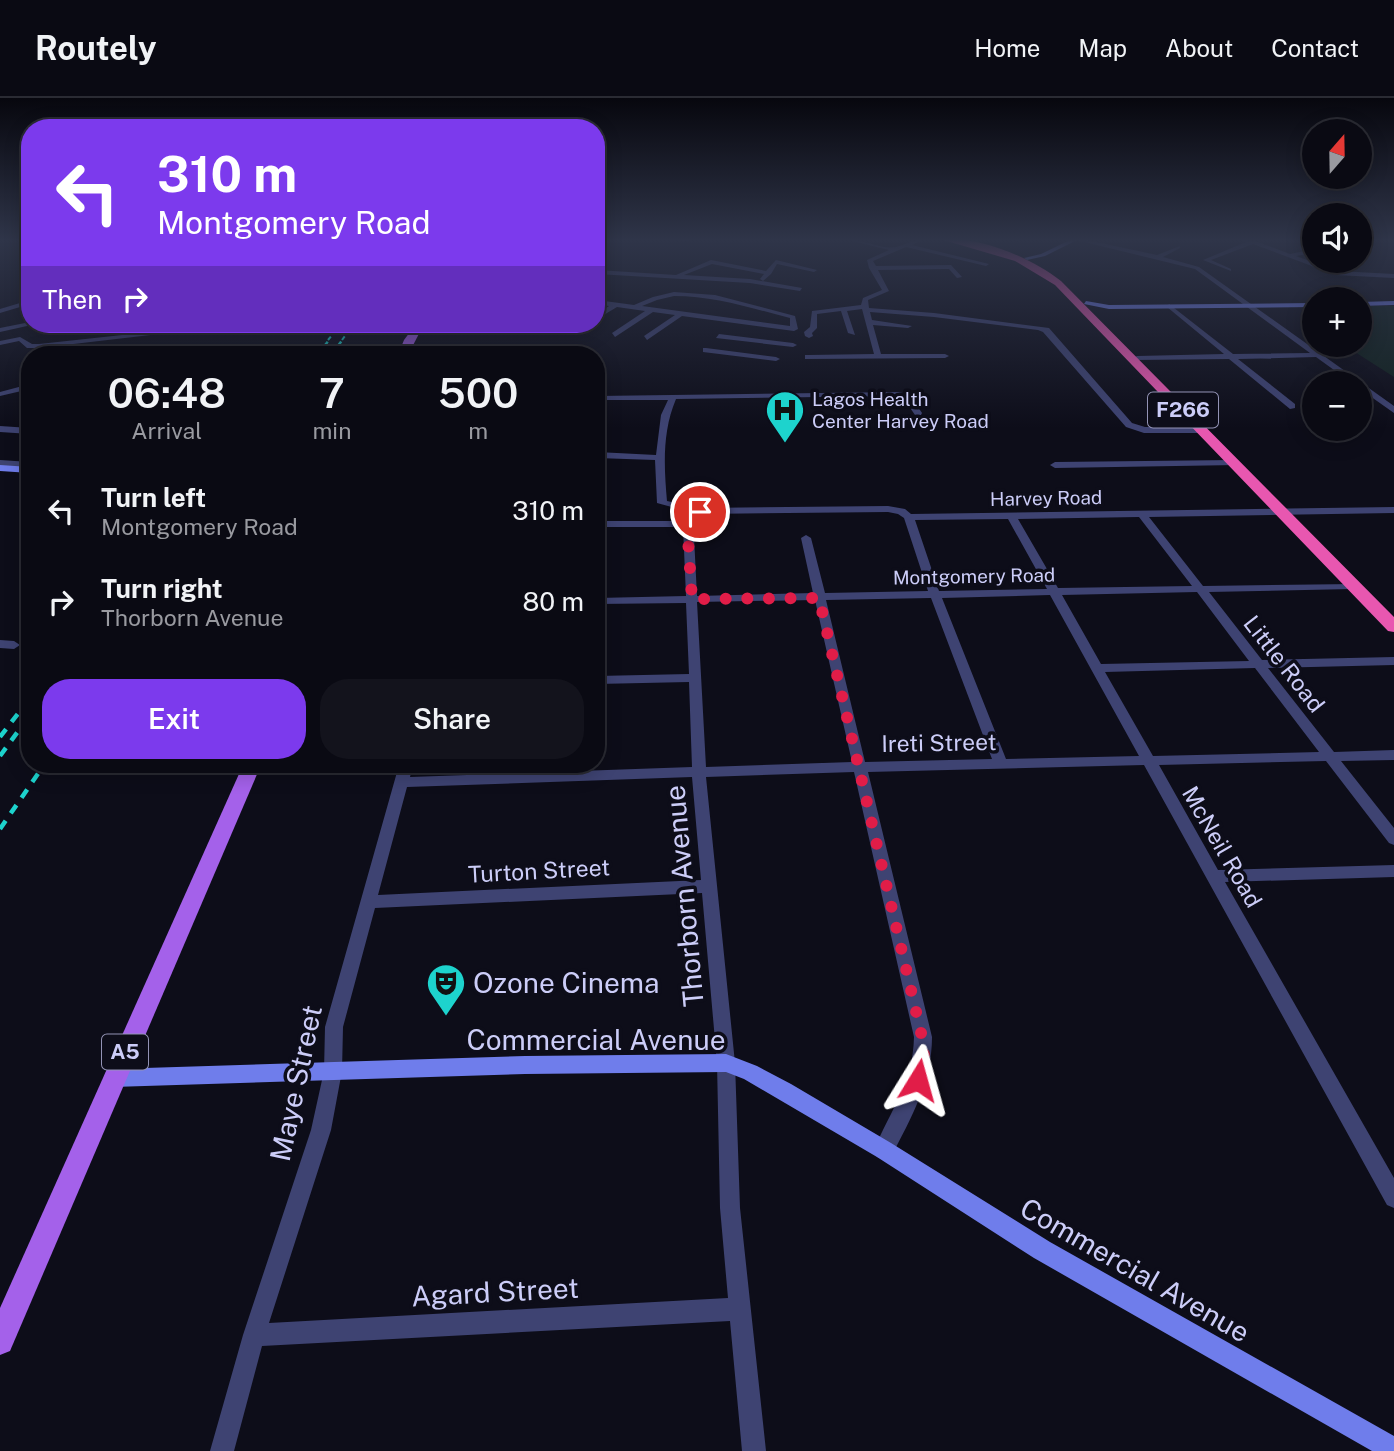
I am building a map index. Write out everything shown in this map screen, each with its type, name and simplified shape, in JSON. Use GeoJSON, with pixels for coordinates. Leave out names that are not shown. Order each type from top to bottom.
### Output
{"type":"FeatureCollection","features":[{"type":"Feature","properties":{"kind":"highway","name":"F266"},"geometry":{"type":"LineString","coordinates":[[1078,302],[1234,463],[1290,513],[1352,586],[1394,627]]}},
{"type":"Feature","properties":{"kind":"highway","name":"F266"},"geometry":{"type":"LineString","coordinates":[[1085,302],[1290,513],[1394,613]]}},
{"type":"Feature","properties":{"kind":"main road"},"geometry":{"type":"LineString","coordinates":[[407,346],[414,333]]}},
{"type":"Feature","properties":{"kind":"main road","name":"A5"},"geometry":{"type":"LineString","coordinates":[[0,1341],[248,773]]}},
{"type":"Feature","properties":{"kind":"street"},"geometry":{"type":"LineString","coordinates":[[637,306],[645,302]]}},
{"type":"Feature","properties":{"kind":"street"},"geometry":{"type":"LineString","coordinates":[[605,303],[794,329],[793,317],[746,302]]}},
{"type":"Feature","properties":{"kind":"street"},"geometry":{"type":"LineString","coordinates":[[865,302],[878,357]]}},
{"type":"Feature","properties":{"kind":"street"},"geometry":{"type":"LineString","coordinates":[[1244,302],[1302,344]]}},
{"type":"Feature","properties":{"kind":"street"},"geometry":{"type":"LineString","coordinates":[[1372,304],[1394,303]]}},
{"type":"Feature","properties":{"kind":"street"},"geometry":{"type":"LineString","coordinates":[[605,312],[616,304]]}},
{"type":"Feature","properties":{"kind":"street"},"geometry":{"type":"LineString","coordinates":[[0,311],[21,305]]}},
{"type":"Feature","properties":{"kind":"street"},"geometry":{"type":"LineString","coordinates":[[1090,307],[1302,305]]}},
{"type":"Feature","properties":{"kind":"street"},"geometry":{"type":"LineString","coordinates":[[1169,306],[1292,406],[1290,407]]}},
{"type":"Feature","properties":{"kind":"street"},"geometry":{"type":"LineString","coordinates":[[809,336],[808,331],[813,328],[812,313],[843,308],[1039,328],[1046,330],[1129,425],[1144,430],[1203,430]]}},
{"type":"Feature","properties":{"kind":"street"},"geometry":{"type":"LineString","coordinates":[[843,308],[852,333]]}},
{"type":"Feature","properties":{"kind":"street"},"geometry":{"type":"LineString","coordinates":[[615,335],[652,309]]}},
{"type":"Feature","properties":{"kind":"street"},"geometry":{"type":"LineString","coordinates":[[647,338],[680,314]]}},
{"type":"Feature","properties":{"kind":"street"},"geometry":{"type":"LineString","coordinates":[[731,322],[706,350],[776,359]]}},
{"type":"Feature","properties":{"kind":"street"},"geometry":{"type":"LineString","coordinates":[[869,322],[908,326]]}},
{"type":"Feature","properties":{"kind":"street"},"geometry":{"type":"LineString","coordinates":[[0,331],[21,326]]}},
{"type":"Feature","properties":{"kind":"street"},"geometry":{"type":"LineString","coordinates":[[0,331],[10,340]]}},
{"type":"Feature","properties":{"kind":"street"},"geometry":{"type":"LineString","coordinates":[[39,346],[158,333]]}},
{"type":"Feature","properties":{"kind":"street"},"geometry":{"type":"LineString","coordinates":[[719,336],[793,345]]}},
{"type":"Feature","properties":{"kind":"street"},"geometry":{"type":"LineString","coordinates":[[0,343],[23,340],[30,346]]}},
{"type":"Feature","properties":{"kind":"street"},"geometry":{"type":"LineString","coordinates":[[404,346],[409,340]]}},
{"type":"Feature","properties":{"kind":"street"},"geometry":{"type":"LineString","coordinates":[[875,347],[939,348]]}},
{"type":"Feature","properties":{"kind":"street"},"geometry":{"type":"LineString","coordinates":[[1138,358],[1302,355]]}},
{"type":"Feature","properties":{"kind":"street"},"geometry":{"type":"LineString","coordinates":[[808,357],[945,356]]}},
{"type":"Feature","properties":{"kind":"street"},"geometry":{"type":"LineString","coordinates":[[1321,357],[1340,371]]}},
{"type":"Feature","properties":{"kind":"street"},"geometry":{"type":"LineString","coordinates":[[0,394],[21,388]]}},
{"type":"Feature","properties":{"kind":"street"},"geometry":{"type":"LineString","coordinates":[[605,398],[899,394],[907,397],[918,414]]}},
{"type":"Feature","properties":{"kind":"street"},"geometry":{"type":"LineString","coordinates":[[1372,394],[1394,410]]}},
{"type":"Feature","properties":{"kind":"street"},"geometry":{"type":"LineString","coordinates":[[605,455],[661,458],[665,415],[673,397]]}},
{"type":"Feature","properties":{"kind":"street"},"geometry":{"type":"LineString","coordinates":[[0,429],[21,430]]}},
{"type":"Feature","properties":{"kind":"street","name":"Harvey Road"},"geometry":{"type":"LineString","coordinates":[[661,458],[662,503],[700,512],[888,509],[901,511],[909,517],[1012,517],[1394,510]]}},
{"type":"Feature","properties":{"kind":"street"},"geometry":{"type":"LineString","coordinates":[[1055,465],[1234,463]]}},
{"type":"Feature","properties":{"kind":"street"},"geometry":{"type":"LineString","coordinates":[[0,465],[21,465]]}},
{"type":"Feature","properties":{"kind":"street"},"geometry":{"type":"LineString","coordinates":[[0,465],[21,468]]}},
{"type":"Feature","properties":{"kind":"street"},"geometry":{"type":"LineString","coordinates":[[605,524],[687,524],[688,516],[700,512]]}},
{"type":"Feature","properties":{"kind":"street","name":"Little Road"},"geometry":{"type":"LineString","coordinates":[[1142,514],[1394,839]]}},
{"type":"Feature","properties":{"kind":"street"},"geometry":{"type":"LineString","coordinates":[[909,517],[1001,764]]}},
{"type":"Feature","properties":{"kind":"street","name":"McNeil Road"},"geometry":{"type":"LineString","coordinates":[[1012,517],[1394,1198]]}},
{"type":"Feature","properties":{"kind":"street","name":"Thorborn Avenue"},"geometry":{"type":"LineString","coordinates":[[687,524],[699,772],[726,1063],[730,1208],[754,1451]]}},
{"type":"Feature","properties":{"kind":"street"},"geometry":{"type":"LineString","coordinates":[[806,538],[906,961],[924,1055],[918,1080],[884,1150]]}},
{"type":"Feature","properties":{"kind":"street","name":"Montgomery Road"},"geometry":{"type":"LineString","coordinates":[[605,601],[1352,586]]}},
{"type":"Feature","properties":{"kind":"street"},"geometry":{"type":"LineString","coordinates":[[0,644],[14,645]]}},
{"type":"Feature","properties":{"kind":"street"},"geometry":{"type":"LineString","coordinates":[[1096,668],[1394,661]]}},
{"type":"Feature","properties":{"kind":"street"},"geometry":{"type":"LineString","coordinates":[[605,680],[696,678]]}},
{"type":"Feature","properties":{"kind":"street","name":"Ireti Street"},"geometry":{"type":"LineString","coordinates":[[605,772],[1394,755]]}},
{"type":"Feature","properties":{"kind":"street","name":"Maye Street"},"geometry":{"type":"LineString","coordinates":[[222,1451],[254,1335],[321,1130],[333,1072],[334,1027],[404,773]]}},
{"type":"Feature","properties":{"kind":"street"},"geometry":{"type":"LineString","coordinates":[[1213,876],[1394,871]]}},
{"type":"Feature","properties":{"kind":"street","name":"Turton Street"},"geometry":{"type":"LineString","coordinates":[[370,902],[710,886]]}},
{"type":"Feature","properties":{"kind":"street","name":"Commercial Avenue"},"geometry":{"type":"LineString","coordinates":[[113,1078],[726,1063],[750,1072],[884,1150],[1042,1250],[1394,1450]]}},
{"type":"Feature","properties":{"kind":"street","name":"Agard Street"},"geometry":{"type":"LineString","coordinates":[[254,1335],[739,1309]]}},
{"type":"Feature","properties":{"kind":"green space"},"geometry":{"type":"Polygon","coordinates":[[[1372,306],[1394,306],[1394,377],[1363,357],[1372,357],[1372,306]]]}},
{"type":"Feature","properties":{"kind":"railway"},"geometry":{"type":"LineString","coordinates":[[328,340],[334,333]]}},
{"type":"Feature","properties":{"kind":"railway"},"geometry":{"type":"LineString","coordinates":[[342,340],[347,333]]}},
{"type":"Feature","properties":{"kind":"railway"},"geometry":{"type":"LineString","coordinates":[[324,346],[330,339]]}},
{"type":"Feature","properties":{"kind":"railway"},"geometry":{"type":"LineString","coordinates":[[338,346],[343,339]]}},
{"type":"Feature","properties":{"kind":"railway"},"geometry":{"type":"LineString","coordinates":[[0,737],[21,710]]}},
{"type":"Feature","properties":{"kind":"railway"},"geometry":{"type":"LineString","coordinates":[[0,756],[21,727]]}},
{"type":"Feature","properties":{"kind":"railway"},"geometry":{"type":"LineString","coordinates":[[0,829],[38,773]]}},
{"type":"Feature","properties":{"kind":"place","name":"Lagos Health Center Harvey Road"},"geometry":{"type":"Point","coordinates":[785,444]}},
{"type":"Feature","properties":{"kind":"place","name":"Ozone Cinema"},"geometry":{"type":"Point","coordinates":[446,1017]}},
{"type":"Feature","properties":{"kind":"route"},"geometry":{"type":"LineString","coordinates":[[700,512],[688,516],[687,524],[692,599],[819,598],[903,946],[922,1037],[924,1055],[918,1080]]}}]}
